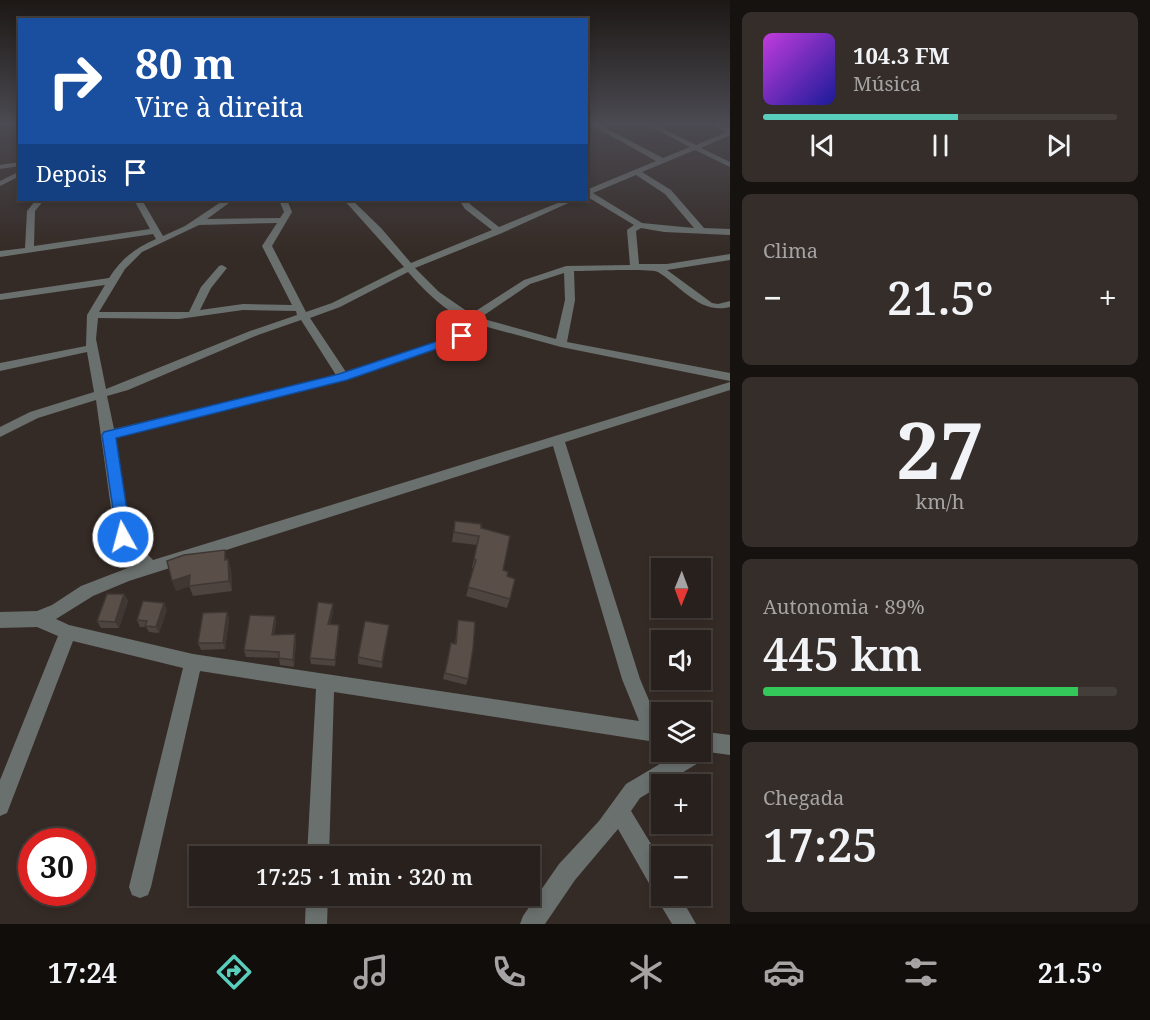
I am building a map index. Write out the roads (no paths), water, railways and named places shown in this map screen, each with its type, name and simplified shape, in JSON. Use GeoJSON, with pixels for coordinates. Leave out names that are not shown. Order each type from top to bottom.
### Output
{"type":"FeatureCollection","features":[{"type":"Feature","properties":{"kind":"street"},"geometry":{"type":"LineString","coordinates":[[588,193],[651,166]]}},
{"type":"Feature","properties":{"kind":"street"},"geometry":{"type":"LineString","coordinates":[[638,172],[668,192],[701,230]]}},
{"type":"Feature","properties":{"kind":"street"},"geometry":{"type":"LineString","coordinates":[[0,184],[18,174]]}},
{"type":"Feature","properties":{"kind":"street"},"geometry":{"type":"LineString","coordinates":[[588,194],[640,225],[664,229],[730,232]]}},
{"type":"Feature","properties":{"kind":"street"},"geometry":{"type":"LineString","coordinates":[[29,250],[31,211],[39,201]]}},
{"type":"Feature","properties":{"kind":"street"},"geometry":{"type":"LineString","coordinates":[[139,201],[158,235]]}},
{"type":"Feature","properties":{"kind":"street"},"geometry":{"type":"LineString","coordinates":[[0,254],[158,235],[197,222],[228,201]]}},
{"type":"Feature","properties":{"kind":"street"},"geometry":{"type":"LineString","coordinates":[[283,201],[288,213],[267,246],[301,313],[343,377]]}},
{"type":"Feature","properties":{"kind":"street"},"geometry":{"type":"LineString","coordinates":[[349,201],[360,210],[408,268],[459,313],[475,320],[561,344],[730,377]]}},
{"type":"Feature","properties":{"kind":"street"},"geometry":{"type":"LineString","coordinates":[[463,201],[499,231]]}},
{"type":"Feature","properties":{"kind":"street"},"geometry":{"type":"LineString","coordinates":[[0,432],[34,416],[100,395],[301,313],[336,305],[408,268],[569,201]]}},
{"type":"Feature","properties":{"kind":"street"},"geometry":{"type":"LineString","coordinates":[[197,222],[284,220]]}},
{"type":"Feature","properties":{"kind":"street"},"geometry":{"type":"LineString","coordinates":[[635,268],[632,230],[640,225]]}},
{"type":"Feature","properties":{"kind":"street"},"geometry":{"type":"LineString","coordinates":[[151,567],[125,543],[123,537],[109,435],[92,348],[92,315],[111,280],[139,249],[158,235]]}},
{"type":"Feature","properties":{"kind":"street"},"geometry":{"type":"LineString","coordinates":[[109,435],[343,377],[453,340],[462,336],[475,320],[527,282],[569,268],[657,267],[730,257]]}},
{"type":"Feature","properties":{"kind":"street"},"geometry":{"type":"LineString","coordinates":[[657,267],[709,305],[718,307],[730,304]]}},
{"type":"Feature","properties":{"kind":"street"},"geometry":{"type":"LineString","coordinates":[[192,315],[206,287],[222,268]]}},
{"type":"Feature","properties":{"kind":"street"},"geometry":{"type":"LineString","coordinates":[[561,344],[570,300],[569,268]]}},
{"type":"Feature","properties":{"kind":"street"},"geometry":{"type":"LineString","coordinates":[[0,297],[111,280]]}},
{"type":"Feature","properties":{"kind":"street"},"geometry":{"type":"LineString","coordinates":[[92,315],[174,316],[243,307],[301,313]]}},
{"type":"Feature","properties":{"kind":"street"},"geometry":{"type":"LineString","coordinates":[[0,367],[92,348]]}},
{"type":"Feature","properties":{"kind":"street"},"geometry":{"type":"LineString","coordinates":[[686,370],[710,393]]}},
{"type":"Feature","properties":{"kind":"street"},"geometry":{"type":"LineString","coordinates":[[0,620],[38,619],[58,610],[87,591],[151,567],[730,386]]}},
{"type":"Feature","properties":{"kind":"street"},"geometry":{"type":"LineString","coordinates":[[558,441],[631,679],[651,721]]}},
{"type":"Feature","properties":{"kind":"street"},"geometry":{"type":"LineString","coordinates":[[38,619],[68,632],[193,662],[651,733]]}},
{"type":"Feature","properties":{"kind":"street"},"geometry":{"type":"LineString","coordinates":[[0,806],[68,632]]}},
{"type":"Feature","properties":{"kind":"street"},"geometry":{"type":"LineString","coordinates":[[140,887],[193,662]]}},
{"type":"Feature","properties":{"kind":"street"},"geometry":{"type":"LineString","coordinates":[[318,846],[325,681]]}},
{"type":"Feature","properties":{"kind":"street"},"geometry":{"type":"LineString","coordinates":[[531,924],[567,872],[606,828],[633,791],[681,762]]}},
{"type":"Feature","properties":{"kind":"street"},"geometry":{"type":"LineString","coordinates":[[618,811],[651,866]]}},
{"type":"Feature","properties":{"kind":"street"},"geometry":{"type":"LineString","coordinates":[[316,924],[317,906]]}},
{"type":"Feature","properties":{"kind":"street"},"geometry":{"type":"LineString","coordinates":[[674,906],[684,924]]}}]}
